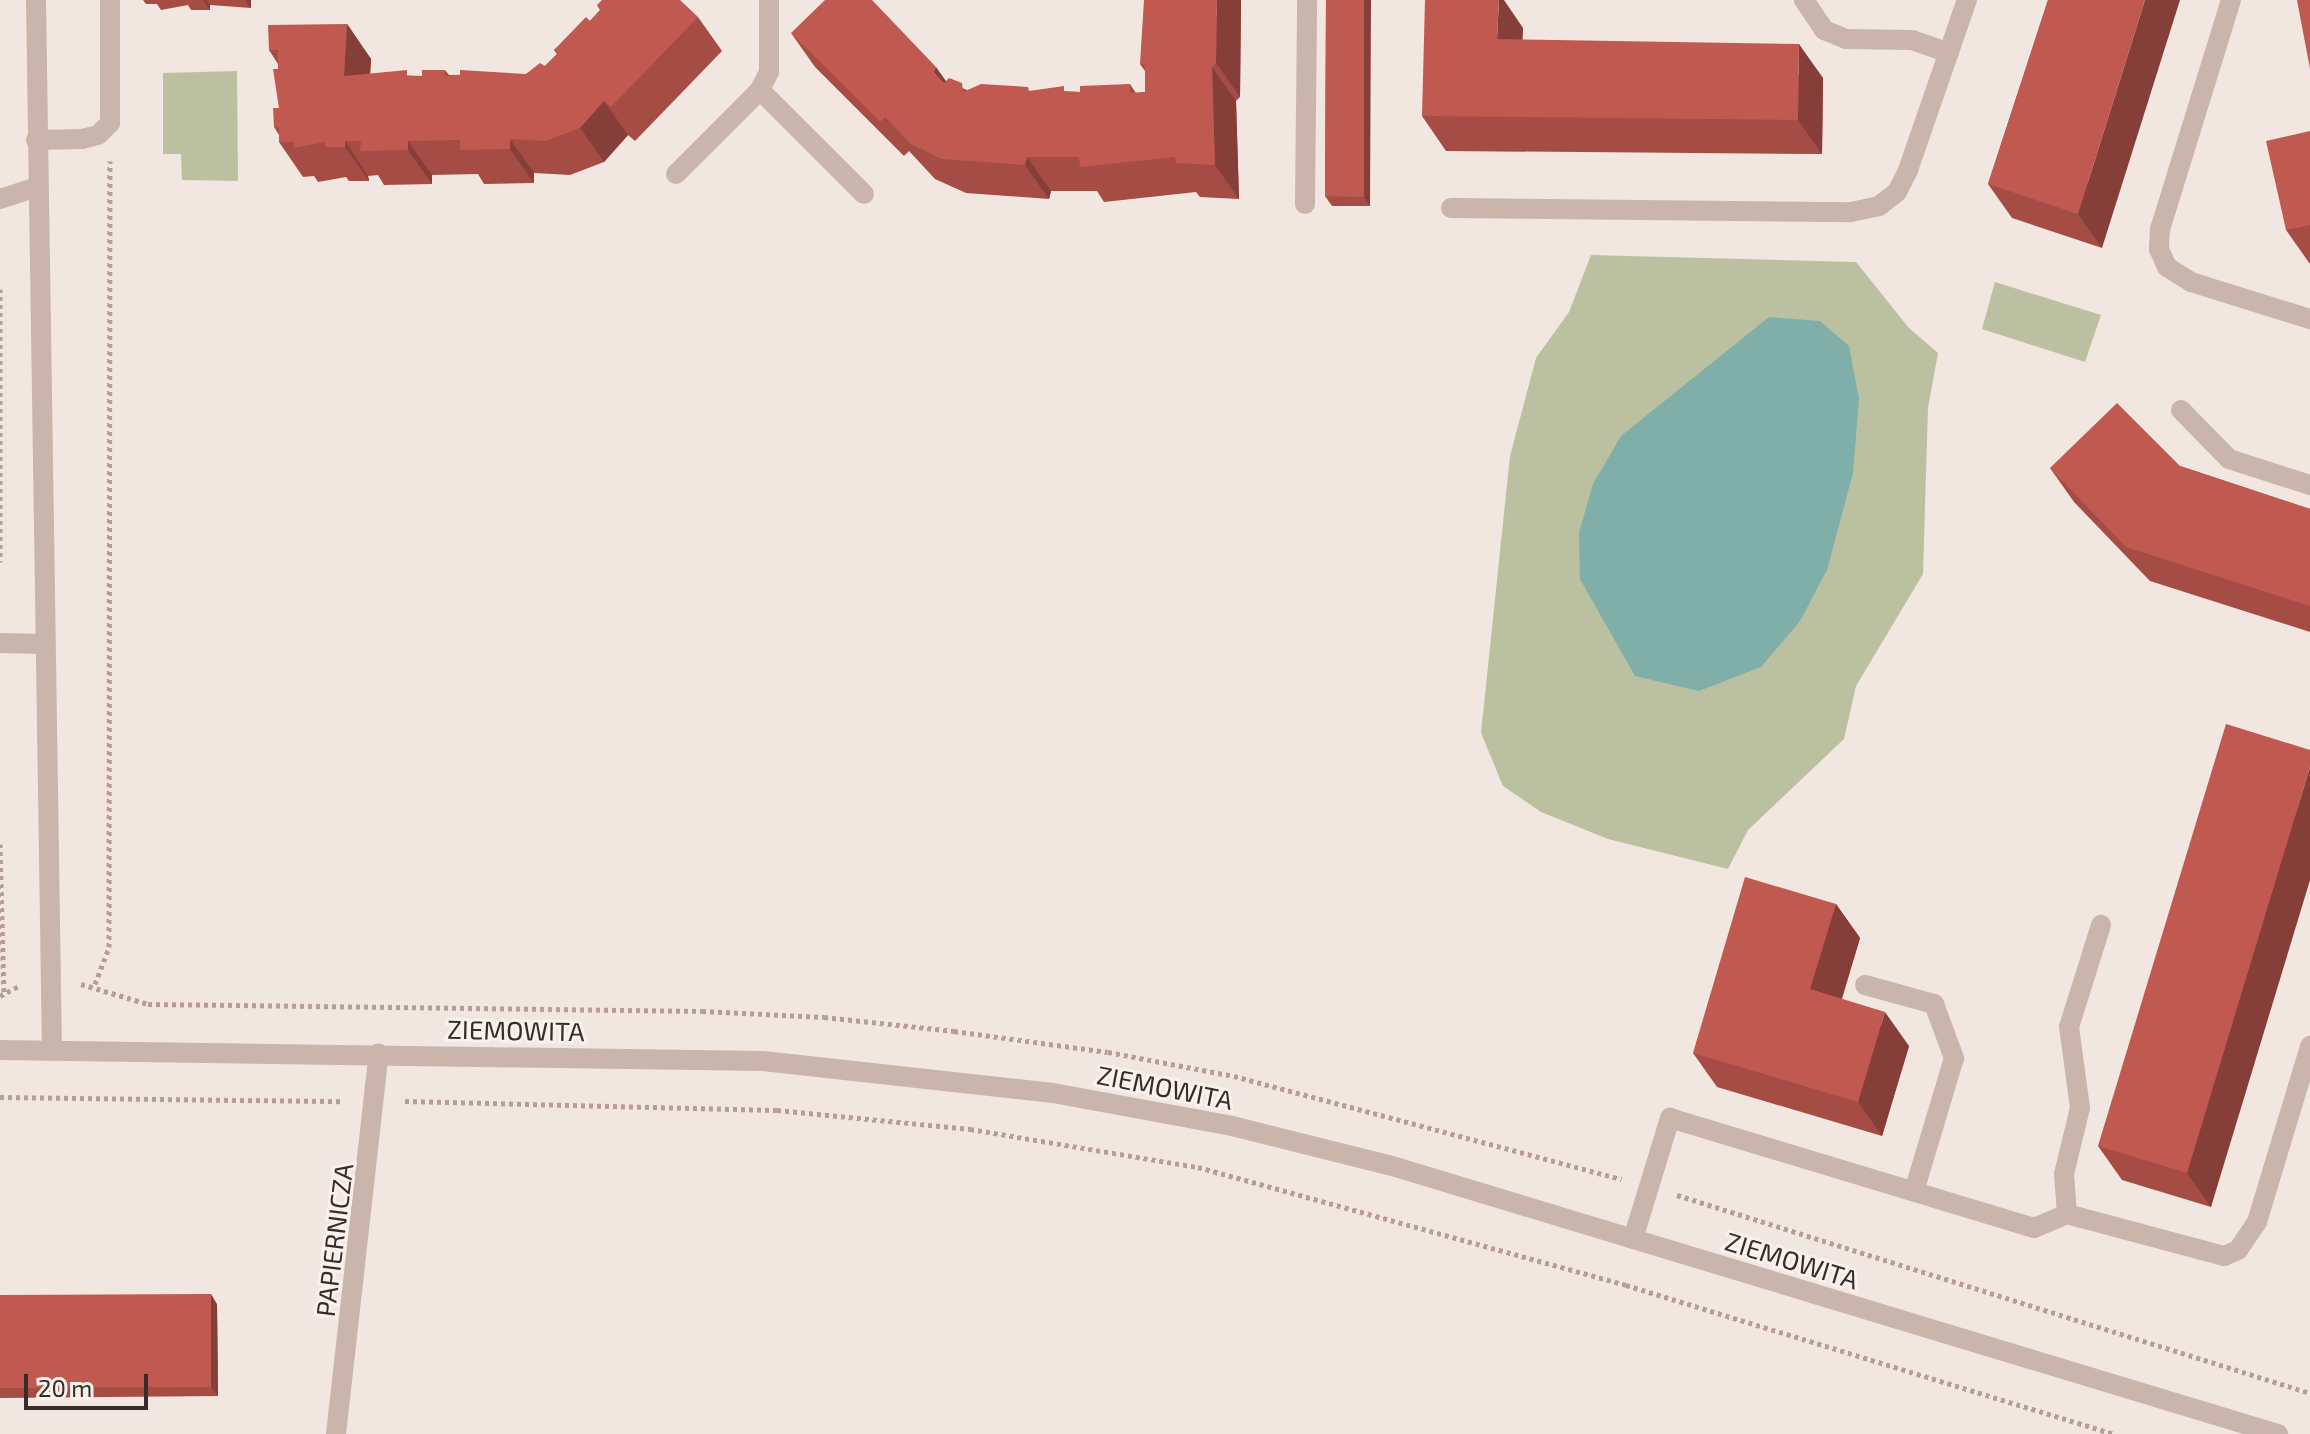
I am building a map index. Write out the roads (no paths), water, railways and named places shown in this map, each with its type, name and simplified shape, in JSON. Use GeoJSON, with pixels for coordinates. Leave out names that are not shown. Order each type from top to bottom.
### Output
{"type":"FeatureCollection","features":[{"type":"Feature","properties":{"kind":"street"},"geometry":{"type":"LineString","coordinates":[[36,0],[36,187],[52,1050]]}},
{"type":"Feature","properties":{"kind":"street"},"geometry":{"type":"LineString","coordinates":[[36,140],[82,139],[98,135],[110,123],[110,0]]}},
{"type":"Feature","properties":{"kind":"street"},"geometry":{"type":"LineString","coordinates":[[676,174],[760,90],[769,72],[769,0]]}},
{"type":"Feature","properties":{"kind":"street"},"geometry":{"type":"LineString","coordinates":[[1305,204],[1307,0]]}},
{"type":"Feature","properties":{"kind":"street"},"geometry":{"type":"LineString","coordinates":[[1804,0],[1824,30],[1846,39],[1912,40],[1949,53]]}},
{"type":"Feature","properties":{"kind":"street"},"geometry":{"type":"LineString","coordinates":[[1451,208],[1851,212],[1879,206],[1897,192],[1908,170],[1967,0]]}},
{"type":"Feature","properties":{"kind":"street"},"geometry":{"type":"LineString","coordinates":[[2231,0],[2160,229],[2159,249],[2167,267],[2191,282],[2310,319]]}},
{"type":"Feature","properties":{"kind":"street"},"geometry":{"type":"LineString","coordinates":[[760,90],[864,194]]}},
{"type":"Feature","properties":{"kind":"street"},"geometry":{"type":"LineString","coordinates":[[0,199],[36,187]]}},
{"type":"Feature","properties":{"kind":"street"},"geometry":{"type":"LineString","coordinates":[[2181,410],[2229,459],[2310,485]]}},
{"type":"Feature","properties":{"kind":"street"},"geometry":{"type":"LineString","coordinates":[[0,643],[45,644]]}},
{"type":"Feature","properties":{"kind":"street"},"geometry":{"type":"LineString","coordinates":[[2067,1214],[2064,1174],[2080,1108],[2069,1027],[2101,925]]}},
{"type":"Feature","properties":{"kind":"street"},"geometry":{"type":"LineString","coordinates":[[1865,985],[1934,1004],[1954,1058],[1914,1191]]}},
{"type":"Feature","properties":{"kind":"street"},"geometry":{"type":"LineString","coordinates":[[1633,1239],[1670,1118],[2034,1228],[2067,1214],[2208,1255],[2238,1250],[2257,1222],[2310,1046]]}},
{"type":"Feature","properties":{"kind":"street","name":"ZIEMOWITA"},"geometry":{"type":"LineString","coordinates":[[0,1050],[379,1053],[763,1061],[1053,1093],[1232,1126],[1375,1161],[2278,1434]]}},
{"type":"Feature","properties":{"kind":"street","name":"PAPIERNICZA"},"geometry":{"type":"LineString","coordinates":[[336,1434],[379,1053]]}},
{"type":"Feature","properties":{"kind":"water"},"geometry":{"type":"Polygon","coordinates":[[[1769,317],[1820,321],[1849,346],[1859,399],[1853,473],[1827,570],[1800,621],[1761,667],[1699,691],[1635,676],[1580,579],[1579,533],[1593,484],[1621,436],[1769,317]]]}}]}
